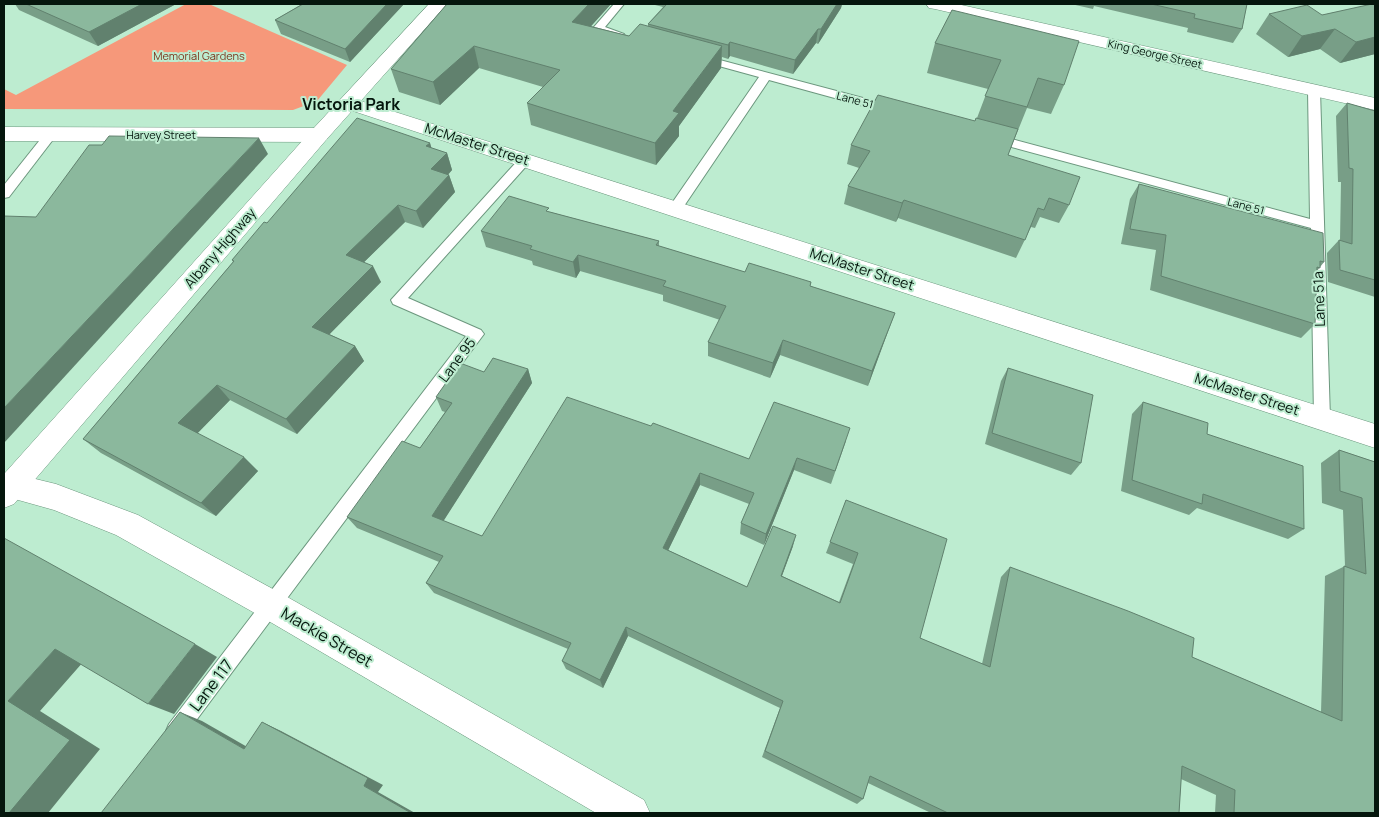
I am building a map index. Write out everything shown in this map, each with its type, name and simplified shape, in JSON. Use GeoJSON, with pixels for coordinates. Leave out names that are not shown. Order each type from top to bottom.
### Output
{"type":"FeatureCollection","features":[{"type":"Feature","properties":{"kind":"street","name":"Albany Highway"},"geometry":{"type":"LineString","coordinates":[[8,490],[319,135],[438,4]]}},
{"type":"Feature","properties":{"kind":"street","name":"King George Street"},"geometry":{"type":"LineString","coordinates":[[935,4],[1375,104]]}},
{"type":"Feature","properties":{"kind":"street","name":"McMaster Street"},"geometry":{"type":"LineString","coordinates":[[348,103],[1375,436]]}},
{"type":"Feature","properties":{"kind":"street","name":"Harvey Street"},"geometry":{"type":"LineString","coordinates":[[4,134],[319,135]]}},
{"type":"Feature","properties":{"kind":"street","name":"Mackie Street"},"geometry":{"type":"LineString","coordinates":[[8,490],[56,497],[128,525],[272,605],[632,813]]}},
{"type":"Feature","properties":{"kind":"lane"},"geometry":{"type":"LineString","coordinates":[[619,4],[599,27],[601,30],[631,39]]}},
{"type":"Feature","properties":{"kind":"lane","name":"Lane 51"},"geometry":{"type":"LineString","coordinates":[[689,55],[908,115]]}},
{"type":"Feature","properties":{"kind":"lane"},"geometry":{"type":"LineString","coordinates":[[675,209],[766,76]]}},
{"type":"Feature","properties":{"kind":"lane","name":"Lane 51a"},"geometry":{"type":"LineString","coordinates":[[1314,90],[1322,419]]}},
{"type":"Feature","properties":{"kind":"lane"},"geometry":{"type":"LineString","coordinates":[[4,194],[51,134]]}},
{"type":"Feature","properties":{"kind":"lane","name":"Lane 51"},"geometry":{"type":"LineString","coordinates":[[984,135],[1317,225]]}},
{"type":"Feature","properties":{"kind":"lane","name":"Lane 95"},"geometry":{"type":"LineString","coordinates":[[272,605],[476,334],[398,300],[524,160]]}},
{"type":"Feature","properties":{"kind":"lane","name":"Lane 117"},"geometry":{"type":"LineString","coordinates":[[167,743],[272,605]]}},
{"type":"Feature","properties":{"kind":"green space","name":"Memorial Gardens"},"geometry":{"type":"Polygon","coordinates":[[[186,4],[209,4],[347,65],[317,101],[293,110],[4,109],[4,89],[16,95],[186,4]]]}},
{"type":"Feature","properties":{"kind":"building"},"geometry":{"type":"Polygon","coordinates":[[[26,4],[142,4],[89,32],[26,4]]]}},
{"type":"Feature","properties":{"kind":"building"},"geometry":{"type":"Polygon","coordinates":[[[303,4],[387,4],[345,49],[275,20],[303,4]]]}},
{"type":"Feature","properties":{"kind":"building"},"geometry":{"type":"Polygon","coordinates":[[[447,4],[589,4],[572,22],[629,36],[640,24],[722,46],[673,111],[679,113],[655,143],[527,103],[560,70],[474,46],[433,82],[391,69],[447,4]]]}},
{"type":"Feature","properties":{"kind":"building"},"geometry":{"type":"Polygon","coordinates":[[[667,4],[837,4],[821,29],[818,29],[795,60],[730,42],[728,45],[648,24],[667,4]]]}},
{"type":"Feature","properties":{"kind":"building"},"geometry":{"type":"Polygon","coordinates":[[[1151,4],[1247,4],[1242,29],[1194,18],[1195,14],[1151,4]]]}},
{"type":"Feature","properties":{"kind":"building"},"geometry":{"type":"Polygon","coordinates":[[[1375,4],[1375,37],[1356,42],[1335,29],[1302,36],[1269,14],[1307,5],[1322,15],[1375,4]]]}},
{"type":"Feature","properties":{"kind":"building"},"geometry":{"type":"Polygon","coordinates":[[[952,10],[1079,41],[1064,85],[1038,78],[1027,107],[985,96],[1001,60],[935,43],[952,10]]]}},
{"type":"Feature","properties":{"kind":"building"},"geometry":{"type":"Polygon","coordinates":[[[878,95],[975,121],[976,118],[1018,129],[1008,155],[1080,177],[1069,205],[1049,198],[1044,210],[1038,208],[1025,240],[904,200],[902,203],[848,186],[870,151],[851,145],[878,95]]]}},
{"type":"Feature","properties":{"kind":"building"},"geometry":{"type":"Polygon","coordinates":[[[1347,103],[1375,111],[1375,280],[1340,270],[1339,240],[1352,244],[1353,169],[1349,168],[1347,103]]]}},
{"type":"Feature","properties":{"kind":"building"},"geometry":{"type":"Polygon","coordinates":[[[357,118],[430,143],[426,146],[447,153],[431,169],[449,175],[416,211],[398,205],[346,255],[373,266],[312,327],[355,346],[286,419],[217,385],[178,423],[244,457],[201,503],[83,439],[234,261],[232,260],[264,222],[267,223],[357,118]]]}},
{"type":"Feature","properties":{"kind":"building"},"geometry":{"type":"Polygon","coordinates":[[[109,136],[259,138],[4,408],[4,216],[36,217],[89,145],[102,145],[109,136]]]}},
{"type":"Feature","properties":{"kind":"building"},"geometry":{"type":"Polygon","coordinates":[[[1139,184],[1323,233],[1324,262],[1320,261],[1320,268],[1317,267],[1315,324],[1161,276],[1166,235],[1130,229],[1139,184]]]}},
{"type":"Feature","properties":{"kind":"building"},"geometry":{"type":"Polygon","coordinates":[[[509,196],[549,208],[546,211],[659,241],[656,245],[745,272],[749,263],[811,282],[810,286],[895,313],[872,371],[783,340],[773,363],[708,342],[726,306],[663,286],[666,281],[578,255],[573,262],[530,249],[532,246],[481,231],[509,196]]]}},
{"type":"Feature","properties":{"kind":"building"},"geometry":{"type":"Polygon","coordinates":[[[493,358],[528,369],[432,516],[482,536],[567,397],[651,426],[653,423],[749,459],[774,402],[850,428],[835,471],[797,458],[766,534],[741,523],[754,493],[700,473],[663,548],[747,587],[773,526],[796,535],[781,576],[840,603],[858,553],[830,542],[846,500],[947,539],[920,638],[990,667],[1010,567],[1194,638],[1192,657],[1342,721],[1344,566],[1366,574],[1362,498],[1340,491],[1339,450],[1375,462],[1375,813],[1234,813],[1235,790],[1182,766],[1179,813],[948,813],[870,776],[863,799],[765,751],[783,701],[626,627],[600,680],[562,661],[571,643],[426,583],[443,556],[347,517],[402,441],[420,448],[452,403],[436,397],[460,363],[484,372],[493,358]]]}},
{"type":"Feature","properties":{"kind":"building"},"geometry":{"type":"Polygon","coordinates":[[[1008,368],[1093,395],[1081,463],[992,433],[1008,368]]]}},
{"type":"Feature","properties":{"kind":"building"},"geometry":{"type":"Polygon","coordinates":[[[1143,402],[1208,423],[1207,434],[1303,466],[1304,529],[1203,494],[1202,504],[1132,480],[1143,402]]]}},
{"type":"Feature","properties":{"kind":"building"},"geometry":{"type":"Polygon","coordinates":[[[4,538],[195,644],[148,704],[55,649],[8,701],[70,740],[9,813],[4,813],[4,538]]]}},
{"type":"Feature","properties":{"kind":"building"},"geometry":{"type":"Polygon","coordinates":[[[180,712],[244,749],[262,722],[368,778],[364,786],[411,813],[101,813],[180,712]]]}},
{"type":"Feature","properties":{"kind":"district","name":"Victoria Park"},"geometry":{"type":"Point","coordinates":[351,104]}}]}
